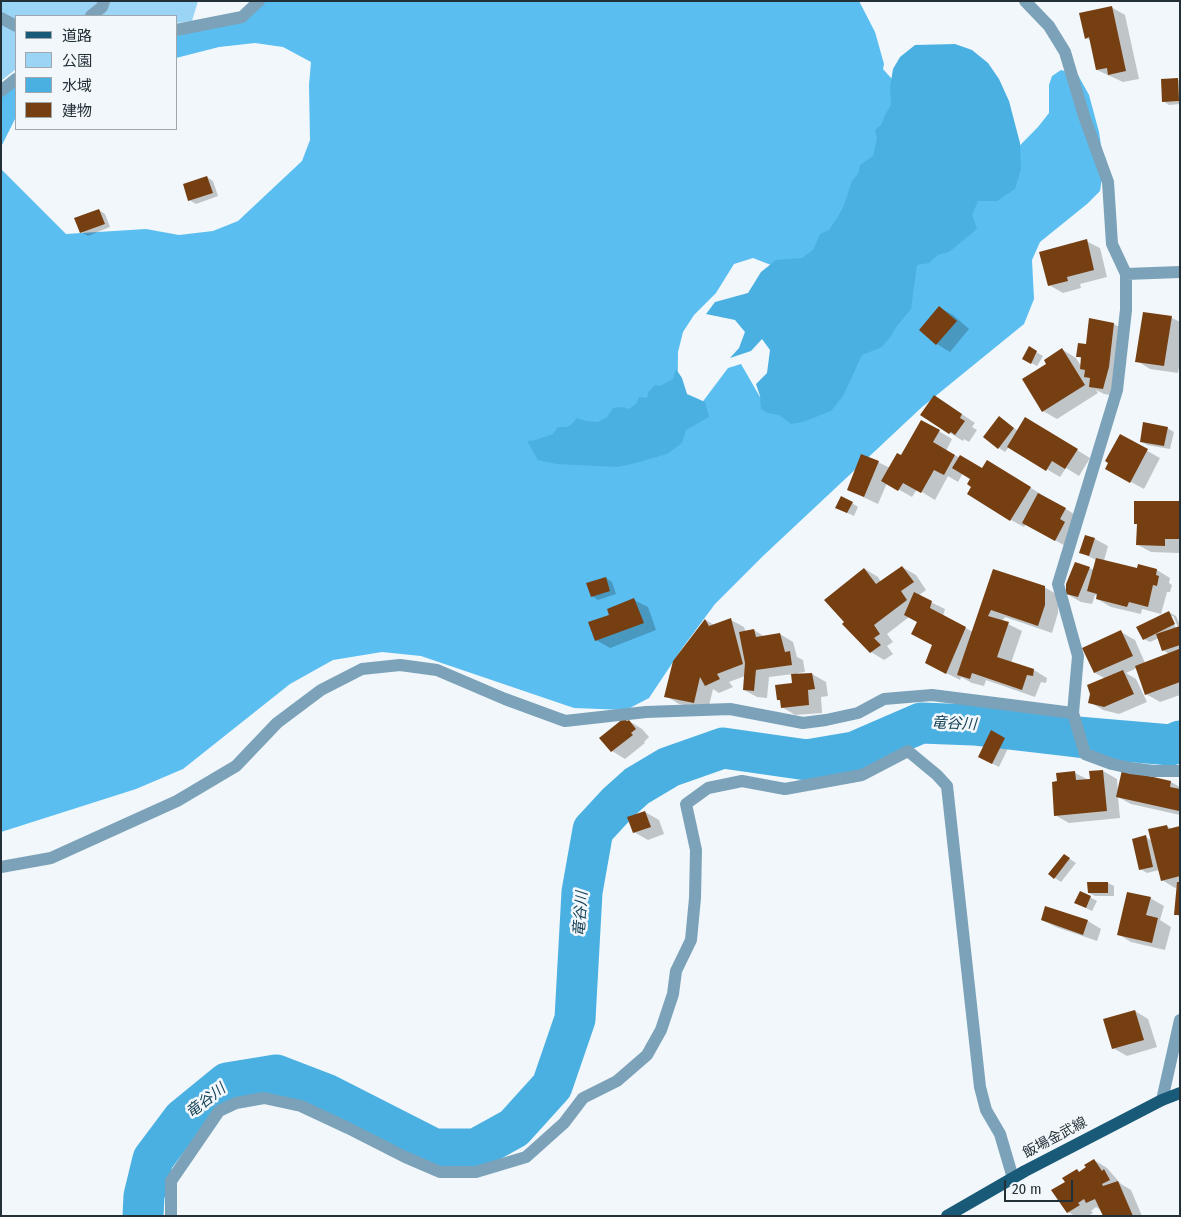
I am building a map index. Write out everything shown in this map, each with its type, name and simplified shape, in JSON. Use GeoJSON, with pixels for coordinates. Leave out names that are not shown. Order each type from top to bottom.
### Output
{"type":"FeatureCollection","features":[{"type":"Feature","properties":{"kind":"main road","name":"飯場金武線"},"geometry":{"type":"LineString","coordinates":[[947,1216],[1013,1178],[1162,1100],[1180,1093]]}},
{"type":"Feature","properties":{"kind":"street"},"geometry":{"type":"LineString","coordinates":[[92,15],[102,7],[104,1]]}},
{"type":"Feature","properties":{"kind":"street"},"geometry":{"type":"LineString","coordinates":[[178,30],[242,18],[259,1]]}},
{"type":"Feature","properties":{"kind":"street"},"geometry":{"type":"LineString","coordinates":[[1025,1],[1049,26],[1065,52],[1084,116],[1108,182],[1112,244],[1126,274],[1126,310],[1117,390],[1058,584],[1078,656],[1073,713],[1085,754],[1112,764],[1130,768],[1154,771],[1180,771]]}},
{"type":"Feature","properties":{"kind":"street"},"geometry":{"type":"LineString","coordinates":[[1,18],[15,25]]}},
{"type":"Feature","properties":{"kind":"street"},"geometry":{"type":"LineString","coordinates":[[1,91],[15,80]]}},
{"type":"Feature","properties":{"kind":"street"},"geometry":{"type":"LineString","coordinates":[[1126,274],[1180,272]]}},
{"type":"Feature","properties":{"kind":"street"},"geometry":{"type":"LineString","coordinates":[[1,866],[51,858],[177,801],[236,766],[277,723],[321,690],[362,669],[400,665],[437,670],[505,699],[565,721],[646,712],[730,709],[803,723],[858,713],[884,699],[932,695],[1073,713]]}},
{"type":"Feature","properties":{"kind":"street"},"geometry":{"type":"LineString","coordinates":[[171,1216],[171,1180],[220,1111],[236,1103],[264,1098],[300,1106],[440,1172],[476,1172],[526,1157],[564,1123],[583,1098],[617,1081],[647,1055],[661,1030],[673,994],[676,971],[690,940],[695,898],[696,850],[686,804],[708,788],[742,781],[785,789],[862,775],[908,751],[937,775],[947,786],[980,1087],[986,1110],[1000,1134],[1013,1178]]}},
{"type":"Feature","properties":{"kind":"street"},"geometry":{"type":"LineString","coordinates":[[1162,1100],[1180,1020]]}},
{"type":"Feature","properties":{"kind":"green space"},"geometry":{"type":"Polygon","coordinates":[[[1,1],[198,1],[192,21],[178,23],[178,15],[15,15],[15,70],[1,81],[1,1]]]}},
{"type":"Feature","properties":{"kind":"shaded area"},"geometry":{"type":"Polygon","coordinates":[[[261,1],[859,1],[875,32],[884,64],[883,69],[899,87],[887,148],[840,236],[794,274],[753,258],[734,264],[716,293],[694,315],[683,332],[678,352],[677,436],[728,368],[741,364],[764,404],[907,255],[971,195],[1038,127],[1049,113],[1049,85],[1052,76],[1061,70],[1078,75],[1089,95],[1099,132],[1104,165],[1100,191],[1040,242],[1032,260],[1034,299],[1024,324],[922,407],[763,556],[715,604],[649,698],[626,710],[574,708],[421,656],[382,652],[333,660],[290,684],[183,769],[136,789],[1,832],[1,169],[66,234],[146,229],[179,235],[213,231],[238,221],[302,161],[310,140],[309,85],[311,62],[283,47],[255,43],[219,47],[178,57],[178,36],[246,19],[261,1]]]}},
{"type":"Feature","properties":{"kind":"shaded area"},"geometry":{"type":"Polygon","coordinates":[[[15,86],[15,119],[1,147],[1,97],[15,86]]]}},
{"type":"Feature","properties":{"kind":"water"},"geometry":{"type":"Polygon","coordinates":[[[955,44],[972,50],[988,63],[999,79],[1009,101],[1020,143],[1021,169],[1015,189],[997,201],[978,201],[972,215],[977,229],[949,252],[938,255],[929,263],[917,265],[911,309],[882,347],[862,355],[843,396],[831,411],[803,422],[791,424],[779,415],[768,413],[761,409],[760,396],[756,384],[767,373],[770,350],[762,339],[751,351],[730,358],[739,348],[745,332],[735,320],[706,314],[715,302],[748,293],[761,272],[776,260],[802,258],[813,250],[820,234],[829,230],[839,215],[852,181],[858,174],[860,165],[873,156],[877,138],[875,130],[881,125],[891,105],[890,87],[893,69],[900,57],[915,45],[955,44]]]}},
{"type":"Feature","properties":{"kind":"water"},"geometry":{"type":"Polygon","coordinates":[[[676,369],[682,378],[687,394],[705,402],[709,417],[686,430],[682,443],[667,454],[617,467],[556,464],[538,460],[527,441],[553,434],[558,427],[571,425],[577,418],[598,422],[607,417],[613,408],[622,407],[629,409],[636,404],[639,397],[647,398],[649,391],[655,385],[660,386],[673,379],[676,369]]]}},
{"type":"Feature","properties":{"kind":"building"},"geometry":{"type":"Polygon","coordinates":[[[1112,6],[1126,71],[1108,75],[1107,68],[1096,70],[1089,37],[1085,39],[1079,13],[1112,6]]]}},
{"type":"Feature","properties":{"kind":"building"},"geometry":{"type":"Polygon","coordinates":[[[1178,78],[1179,101],[1162,102],[1161,79],[1178,78]]]}},
{"type":"Feature","properties":{"kind":"building"},"geometry":{"type":"Polygon","coordinates":[[[207,176],[213,193],[188,201],[183,184],[207,176]]]}},
{"type":"Feature","properties":{"kind":"building"},"geometry":{"type":"Polygon","coordinates":[[[99,209],[105,224],[80,233],[74,218],[99,209]]]}},
{"type":"Feature","properties":{"kind":"building"},"geometry":{"type":"Polygon","coordinates":[[[1087,239],[1094,270],[1067,277],[1068,281],[1048,286],[1039,252],[1087,239]]]}},
{"type":"Feature","properties":{"kind":"building"},"geometry":{"type":"Polygon","coordinates":[[[939,306],[957,321],[936,345],[919,330],[939,306]]]}},
{"type":"Feature","properties":{"kind":"building"},"geometry":{"type":"Polygon","coordinates":[[[1143,312],[1172,316],[1164,366],[1135,362],[1143,312]]]}},
{"type":"Feature","properties":{"kind":"building"},"geometry":{"type":"Polygon","coordinates":[[[1089,318],[1114,323],[1109,367],[1103,389],[1089,387],[1090,378],[1084,377],[1085,370],[1080,369],[1081,357],[1076,357],[1078,343],[1086,344],[1089,318]]]}},
{"type":"Feature","properties":{"kind":"building"},"geometry":{"type":"Polygon","coordinates":[[[1029,346],[1037,351],[1031,364],[1022,359],[1029,346]]]}},
{"type":"Feature","properties":{"kind":"building"},"geometry":{"type":"Polygon","coordinates":[[[1062,348],[1085,385],[1042,412],[1022,379],[1046,364],[1044,360],[1062,348]]]}},
{"type":"Feature","properties":{"kind":"building"},"geometry":{"type":"Polygon","coordinates":[[[934,395],[962,414],[960,418],[965,421],[955,435],[951,432],[949,434],[920,415],[934,395]]]}},
{"type":"Feature","properties":{"kind":"building"},"geometry":{"type":"Polygon","coordinates":[[[999,416],[1014,428],[998,449],[983,437],[999,416]]]}},
{"type":"Feature","properties":{"kind":"building"},"geometry":{"type":"Polygon","coordinates":[[[1025,417],[1078,449],[1065,469],[1052,461],[1046,471],[1007,447],[1025,417]]]}},
{"type":"Feature","properties":{"kind":"building"},"geometry":{"type":"Polygon","coordinates":[[[921,420],[940,430],[933,442],[955,455],[944,475],[934,470],[921,493],[903,483],[898,491],[881,481],[897,453],[901,455],[921,420]]]}},
{"type":"Feature","properties":{"kind":"building"},"geometry":{"type":"Polygon","coordinates":[[[1143,422],[1168,427],[1164,446],[1140,442],[1143,422]]]}},
{"type":"Feature","properties":{"kind":"building"},"geometry":{"type":"Polygon","coordinates":[[[1120,434],[1148,449],[1130,483],[1105,469],[1108,463],[1105,461],[1120,434]]]}},
{"type":"Feature","properties":{"kind":"building"},"geometry":{"type":"Polygon","coordinates":[[[861,454],[879,461],[864,497],[847,490],[861,454]]]}},
{"type":"Feature","properties":{"kind":"building"},"geometry":{"type":"Polygon","coordinates":[[[960,455],[982,468],[987,460],[1031,487],[1010,521],[967,494],[971,487],[967,484],[970,479],[952,468],[960,455]]]}},
{"type":"Feature","properties":{"kind":"building"},"geometry":{"type":"Polygon","coordinates":[[[1038,493],[1066,508],[1060,519],[1065,522],[1055,541],[1022,523],[1038,493]]]}},
{"type":"Feature","properties":{"kind":"building"},"geometry":{"type":"Polygon","coordinates":[[[841,496],[853,502],[847,513],[835,508],[841,496]]]}},
{"type":"Feature","properties":{"kind":"building"},"geometry":{"type":"Polygon","coordinates":[[[1134,501],[1180,501],[1180,539],[1165,539],[1165,546],[1136,545],[1137,524],[1134,524],[1134,501]]]}},
{"type":"Feature","properties":{"kind":"building"},"geometry":{"type":"Polygon","coordinates":[[[1085,535],[1095,538],[1089,556],[1079,553],[1085,535]]]}},
{"type":"Feature","properties":{"kind":"building"},"geometry":{"type":"Polygon","coordinates":[[[1096,558],[1137,568],[1138,564],[1157,569],[1156,575],[1159,576],[1157,586],[1153,585],[1148,607],[1129,602],[1127,607],[1096,599],[1097,594],[1087,591],[1096,558]]]}},
{"type":"Feature","properties":{"kind":"building"},"geometry":{"type":"Polygon","coordinates":[[[1075,562],[1090,567],[1078,597],[1066,594],[1066,584],[1075,562]]]}},
{"type":"Feature","properties":{"kind":"building"},"geometry":{"type":"Polygon","coordinates":[[[902,566],[914,582],[901,591],[907,600],[874,625],[880,634],[874,638],[881,645],[870,653],[842,624],[844,622],[824,600],[864,568],[876,584],[902,566]]]}},
{"type":"Feature","properties":{"kind":"building"},"geometry":{"type":"Polygon","coordinates":[[[993,569],[1045,586],[1045,605],[1038,626],[991,610],[988,616],[1009,622],[997,657],[1034,669],[1033,676],[1027,675],[1022,690],[972,673],[970,679],[957,675],[993,569]]]}},
{"type":"Feature","properties":{"kind":"building"},"geometry":{"type":"Polygon","coordinates":[[[606,577],[610,591],[591,597],[586,583],[606,577]]]}},
{"type":"Feature","properties":{"kind":"building"},"geometry":{"type":"Polygon","coordinates":[[[914,592],[932,601],[930,608],[966,627],[946,674],[925,663],[932,645],[911,634],[917,622],[904,615],[914,592]]]}},
{"type":"Feature","properties":{"kind":"building"},"geometry":{"type":"Polygon","coordinates":[[[634,598],[644,623],[595,641],[588,622],[609,615],[607,609],[634,598]]]}},
{"type":"Feature","properties":{"kind":"building"},"geometry":{"type":"Polygon","coordinates":[[[1169,611],[1175,624],[1143,640],[1136,627],[1169,611]]]}},
{"type":"Feature","properties":{"kind":"building"},"geometry":{"type":"Polygon","coordinates":[[[731,618],[743,664],[717,674],[720,679],[705,686],[700,677],[694,703],[664,697],[673,661],[705,619],[709,626],[731,618]]]}},
{"type":"Feature","properties":{"kind":"building"},"geometry":{"type":"Polygon","coordinates":[[[1180,626],[1180,645],[1162,651],[1156,634],[1180,626]]]}},
{"type":"Feature","properties":{"kind":"building"},"geometry":{"type":"Polygon","coordinates":[[[754,629],[756,637],[780,633],[785,652],[790,651],[792,665],[756,670],[754,691],[743,690],[745,663],[739,632],[754,629]]]}},
{"type":"Feature","properties":{"kind":"building"},"geometry":{"type":"Polygon","coordinates":[[[1121,630],[1133,656],[1094,673],[1082,648],[1121,630]]]}},
{"type":"Feature","properties":{"kind":"building"},"geometry":{"type":"Polygon","coordinates":[[[1179,649],[1180,682],[1145,695],[1135,666],[1179,649]]]}},
{"type":"Feature","properties":{"kind":"building"},"geometry":{"type":"Polygon","coordinates":[[[1123,670],[1134,694],[1104,707],[1088,703],[1090,694],[1087,685],[1123,670]]]}},
{"type":"Feature","properties":{"kind":"building"},"geometry":{"type":"Polygon","coordinates":[[[812,673],[815,689],[808,690],[809,705],[781,708],[780,700],[777,700],[775,685],[792,683],[791,674],[812,673]]]}},
{"type":"Feature","properties":{"kind":"building"},"geometry":{"type":"Polygon","coordinates":[[[624,718],[627,721],[629,720],[636,729],[631,733],[633,735],[611,752],[599,738],[624,718]]]}},
{"type":"Feature","properties":{"kind":"building"},"geometry":{"type":"Polygon","coordinates":[[[991,730],[1005,738],[992,764],[978,757],[991,730]]]}},
{"type":"Feature","properties":{"kind":"building"},"geometry":{"type":"Polygon","coordinates":[[[1103,770],[1107,811],[1054,816],[1052,782],[1057,781],[1056,773],[1075,771],[1076,780],[1090,779],[1089,771],[1103,770]]]}},
{"type":"Feature","properties":{"kind":"building"},"geometry":{"type":"Polygon","coordinates":[[[1122,770],[1171,781],[1170,787],[1180,789],[1179,811],[1116,797],[1122,770]]]}},
{"type":"Feature","properties":{"kind":"building"},"geometry":{"type":"Polygon","coordinates":[[[645,811],[651,827],[633,833],[627,817],[645,811]]]}},
{"type":"Feature","properties":{"kind":"building"},"geometry":{"type":"Polygon","coordinates":[[[1167,825],[1168,829],[1180,826],[1180,876],[1161,881],[1148,829],[1167,825]]]}},
{"type":"Feature","properties":{"kind":"building"},"geometry":{"type":"Polygon","coordinates":[[[1146,835],[1153,867],[1139,870],[1132,839],[1146,835]]]}},
{"type":"Feature","properties":{"kind":"building"},"geometry":{"type":"Polygon","coordinates":[[[1064,854],[1070,858],[1054,879],[1048,874],[1064,854]]]}},
{"type":"Feature","properties":{"kind":"building"},"geometry":{"type":"Polygon","coordinates":[[[1087,882],[1108,882],[1108,893],[1088,893],[1087,882]]]}},
{"type":"Feature","properties":{"kind":"building"},"geometry":{"type":"Polygon","coordinates":[[[1177,882],[1180,882],[1180,915],[1174,915],[1177,882]]]}},
{"type":"Feature","properties":{"kind":"building"},"geometry":{"type":"Polygon","coordinates":[[[1080,891],[1091,896],[1086,908],[1074,903],[1080,891]]]}},
{"type":"Feature","properties":{"kind":"building"},"geometry":{"type":"Polygon","coordinates":[[[1127,892],[1151,897],[1146,915],[1158,918],[1152,943],[1117,935],[1127,892]]]}},
{"type":"Feature","properties":{"kind":"building"},"geometry":{"type":"Polygon","coordinates":[[[1045,906],[1088,920],[1083,935],[1041,920],[1045,906]]]}},
{"type":"Feature","properties":{"kind":"building"},"geometry":{"type":"Polygon","coordinates":[[[1135,1010],[1144,1040],[1112,1049],[1103,1019],[1135,1010]]]}},
{"type":"Feature","properties":{"kind":"building"},"geometry":{"type":"Polygon","coordinates":[[[1094,1159],[1102,1171],[1104,1169],[1110,1180],[1102,1184],[1103,1186],[1118,1181],[1133,1216],[1103,1216],[1095,1199],[1086,1203],[1084,1199],[1078,1203],[1080,1205],[1067,1213],[1051,1190],[1065,1182],[1062,1178],[1077,1169],[1079,1172],[1086,1167],[1084,1165],[1094,1159]]]}},
{"type":"Feature","properties":{"kind":"waterway","name":"竜谷川"},"geometry":{"type":"LineString","coordinates":[[143,1216],[144,1196],[153,1159],[183,1119],[227,1083],[276,1075],[328,1095],[434,1149],[476,1149],[514,1128],[552,1086],[575,1019],[582,892],[593,830],[637,786],[669,767],[723,748],[807,760],[854,752],[921,723],[974,725],[1077,737],[1171,745],[1180,741]]}}]}
